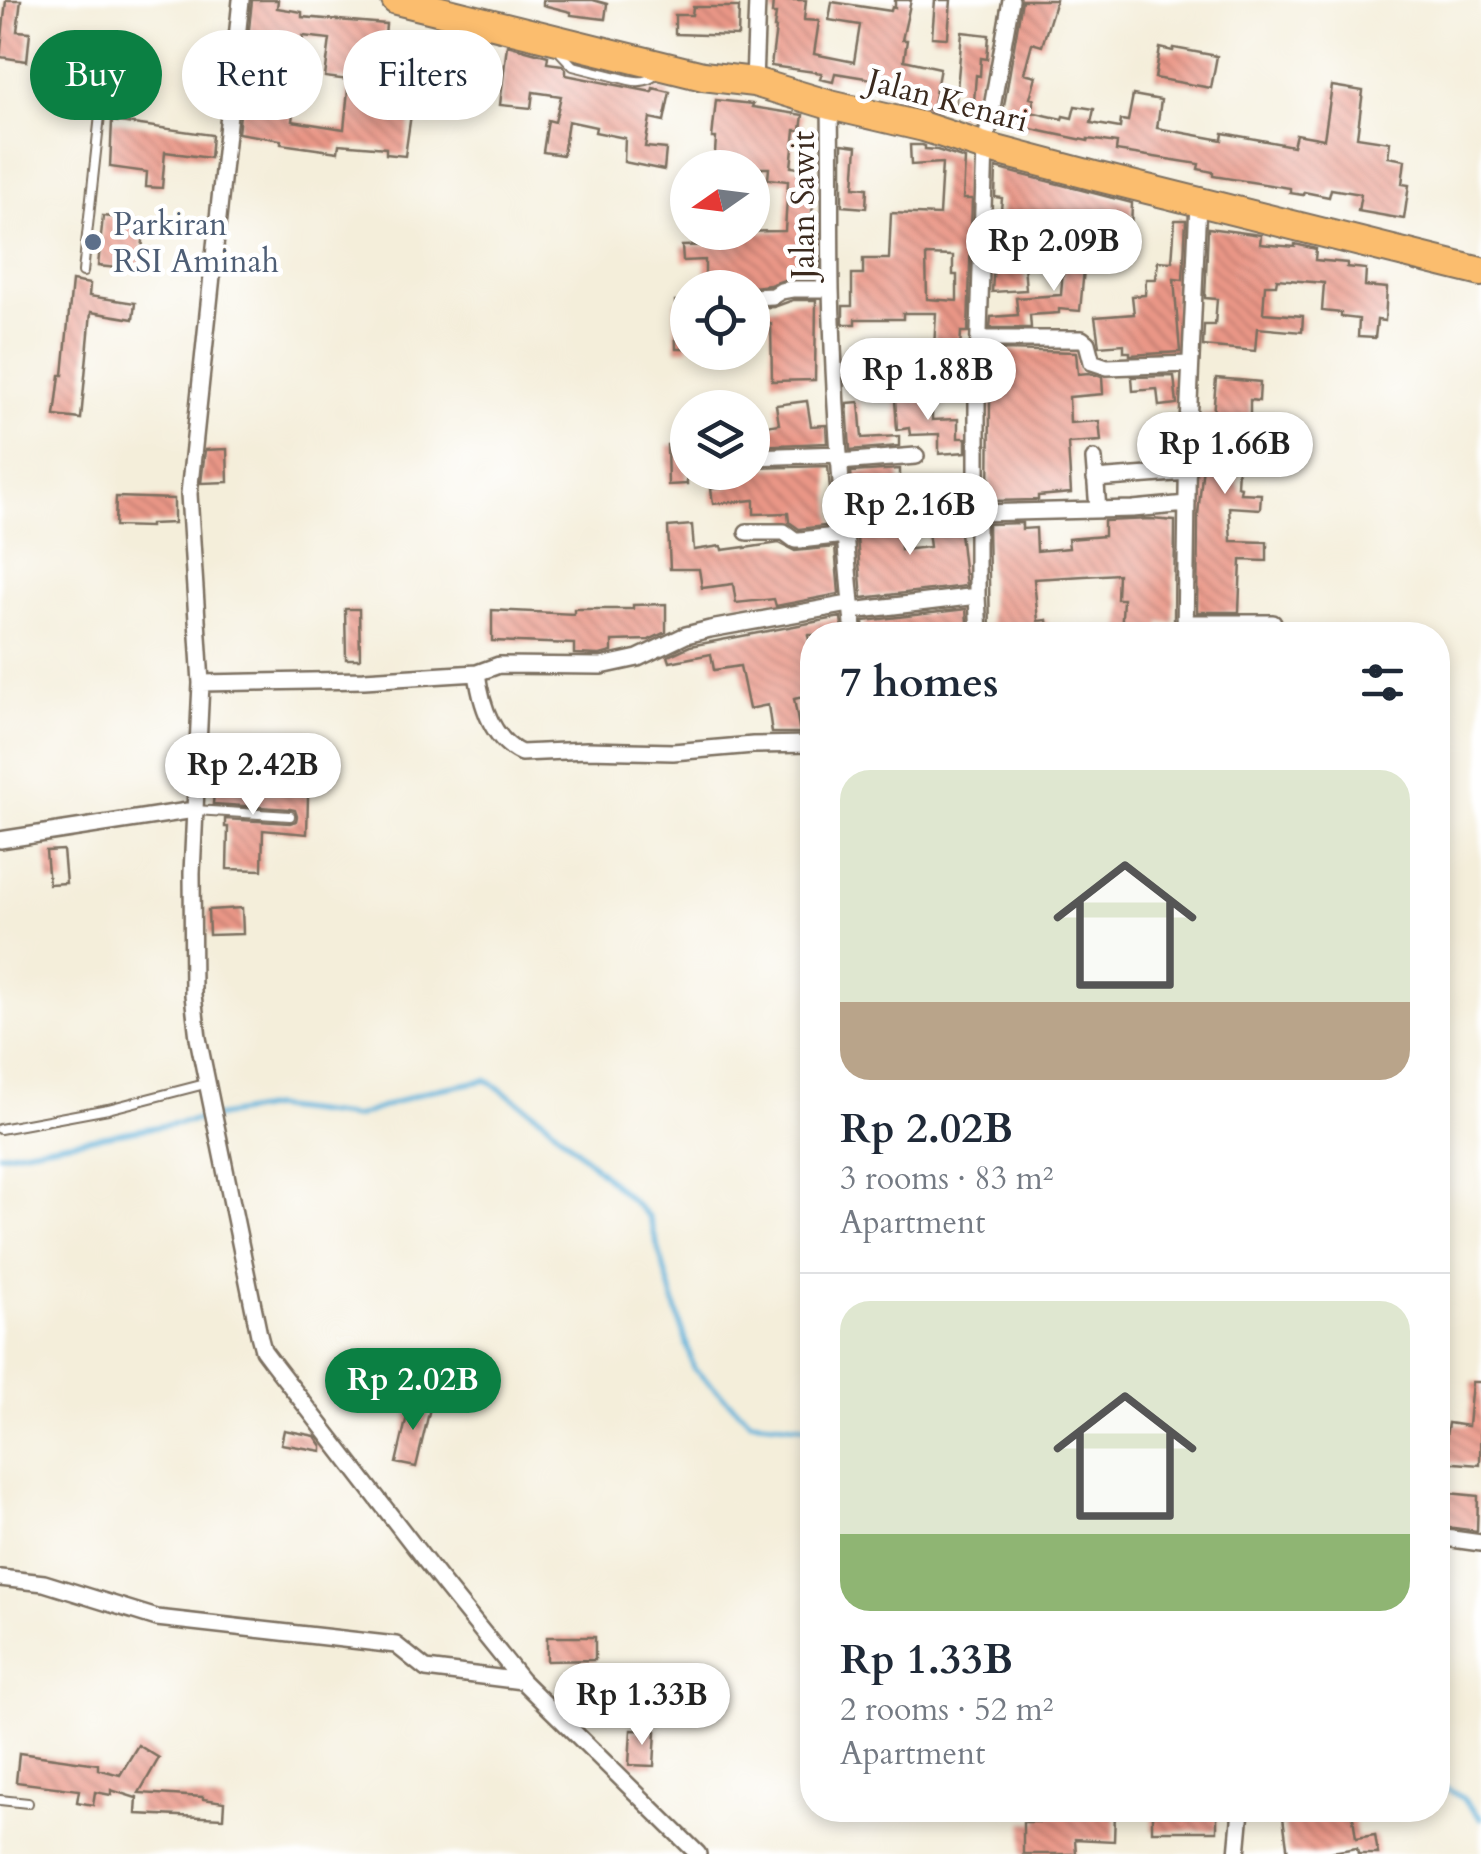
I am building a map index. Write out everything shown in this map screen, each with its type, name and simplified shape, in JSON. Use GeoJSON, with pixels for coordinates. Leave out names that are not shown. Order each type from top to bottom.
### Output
{"type":"FeatureCollection","features":[{"type":"Feature","properties":{"kind":"highway","name":"Jalan Kenari"},"geometry":{"type":"LineString","coordinates":[[396,0],[702,76],[754,82],[924,127],[985,148],[1481,272]]}},
{"type":"Feature","properties":{"kind":"street"},"geometry":{"type":"LineString","coordinates":[[241,0],[188,494],[201,683],[194,810],[194,995],[198,1038],[263,1350],[522,1681],[698,1854]]}},
{"type":"Feature","properties":{"kind":"street"},"geometry":{"type":"LineString","coordinates":[[754,82],[757,0]]}},
{"type":"Feature","properties":{"kind":"street"},"geometry":{"type":"LineString","coordinates":[[978,622],[977,400],[985,148],[1011,0]]}},
{"type":"Feature","properties":{"kind":"street","name":"Jalan Sawit"},"geometry":{"type":"LineString","coordinates":[[830,104],[831,289],[852,622]]}},
{"type":"Feature","properties":{"kind":"street"},"geometry":{"type":"LineString","coordinates":[[1185,622],[1188,424],[1198,203]]}},
{"type":"Feature","properties":{"kind":"street"},"geometry":{"type":"LineString","coordinates":[[770,296],[792,288],[831,289]]}},
{"type":"Feature","properties":{"kind":"street"},"geometry":{"type":"LineString","coordinates":[[979,340],[1082,339],[1092,362],[1107,367],[1190,364]]}},
{"type":"Feature","properties":{"kind":"street"},"geometry":{"type":"LineString","coordinates":[[770,457],[916,456]]}},
{"type":"Feature","properties":{"kind":"street"},"geometry":{"type":"LineString","coordinates":[[1094,459],[1098,510]]}},
{"type":"Feature","properties":{"kind":"street"},"geometry":{"type":"LineString","coordinates":[[1095,479],[1188,472]]}},
{"type":"Feature","properties":{"kind":"street"},"geometry":{"type":"LineString","coordinates":[[844,516],[977,504],[1098,510],[1187,504]]}},
{"type":"Feature","properties":{"kind":"street"},"geometry":{"type":"LineString","coordinates":[[746,532],[784,532],[795,540],[845,535]]}},
{"type":"Feature","properties":{"kind":"street"},"geometry":{"type":"LineString","coordinates":[[201,683],[478,673],[499,664],[601,666],[638,658],[686,635],[710,629],[850,608],[977,596]]}},
{"type":"Feature","properties":{"kind":"street"},"geometry":{"type":"LineString","coordinates":[[478,673],[481,702],[487,716],[512,748],[521,753],[673,752],[800,744]]}},
{"type":"Feature","properties":{"kind":"street"},"geometry":{"type":"LineString","coordinates":[[0,840],[194,810]]}},
{"type":"Feature","properties":{"kind":"street"},"geometry":{"type":"LineString","coordinates":[[1450,1539],[1481,1543]]}},
{"type":"Feature","properties":{"kind":"street"},"geometry":{"type":"LineString","coordinates":[[0,1578],[44,1583],[157,1618],[396,1645],[426,1669],[522,1681]]}},
{"type":"Feature","properties":{"kind":"street"},"geometry":{"type":"LineString","coordinates":[[1237,1854],[1240,1822]]}},
{"type":"Feature","properties":{"kind":"lane"},"geometry":{"type":"LineString","coordinates":[[83,272],[99,120]]}},
{"type":"Feature","properties":{"kind":"lane"},"geometry":{"type":"LineString","coordinates":[[194,810],[290,816]]}},
{"type":"Feature","properties":{"kind":"lane"},"geometry":{"type":"LineString","coordinates":[[0,1129],[209,1089]]}},
{"type":"Feature","properties":{"kind":"lane"},"geometry":{"type":"LineString","coordinates":[[0,1800],[28,1803]]}},
{"type":"Feature","properties":{"kind":"building"},"geometry":{"type":"Polygon","coordinates":[[[6,0],[21,0],[17,31],[30,32],[27,61],[0,57],[6,0]]]}},
{"type":"Feature","properties":{"kind":"building"},"geometry":{"type":"Polygon","coordinates":[[[252,0],[278,0],[277,8],[302,12],[302,17],[386,24],[385,30],[343,30],[343,79],[325,77],[330,39],[323,38],[323,30],[249,30],[252,0]]]}},
{"type":"Feature","properties":{"kind":"building"},"geometry":{"type":"Polygon","coordinates":[[[543,0],[593,0],[607,4],[605,19],[571,15],[543,5],[543,0]]]}},
{"type":"Feature","properties":{"kind":"building"},"geometry":{"type":"Polygon","coordinates":[[[773,0],[806,0],[804,20],[819,21],[814,54],[854,62],[860,25],[829,20],[832,2],[891,11],[895,0],[911,0],[902,40],[907,40],[904,60],[940,68],[932,110],[898,99],[899,95],[876,90],[878,80],[835,73],[833,82],[820,79],[822,73],[771,66],[776,28],[773,0]]]}},
{"type":"Feature","properties":{"kind":"building"},"geometry":{"type":"Polygon","coordinates":[[[935,0],[951,0],[946,38],[932,37],[935,0]]]}},
{"type":"Feature","properties":{"kind":"building"},"geometry":{"type":"Polygon","coordinates":[[[1022,0],[1056,0],[1042,46],[1032,43],[1024,73],[1036,76],[1031,112],[1062,119],[1072,118],[1075,106],[1094,109],[1091,123],[1120,128],[1121,120],[1128,121],[1133,95],[1161,100],[1157,128],[1222,140],[1223,133],[1293,146],[1296,134],[1324,139],[1332,86],[1363,91],[1357,137],[1390,142],[1388,157],[1405,160],[1402,184],[1409,185],[1404,219],[1358,211],[1361,194],[1331,189],[1329,197],[1290,193],[1290,188],[1213,176],[1213,172],[1198,169],[1199,164],[1116,151],[1117,143],[1012,125],[1014,115],[1003,112],[1022,0]]]}},
{"type":"Feature","properties":{"kind":"building"},"geometry":{"type":"Polygon","coordinates":[[[693,7],[739,7],[738,36],[675,34],[675,15],[692,15],[693,7]]]}},
{"type":"Feature","properties":{"kind":"building"},"geometry":{"type":"Polygon","coordinates":[[[962,32],[989,35],[987,59],[981,58],[980,76],[976,75],[973,115],[955,113],[962,32]]]}},
{"type":"Feature","properties":{"kind":"building"},"geometry":{"type":"Polygon","coordinates":[[[507,45],[548,56],[547,63],[562,65],[566,75],[670,92],[664,121],[650,118],[645,147],[666,149],[664,170],[624,162],[625,138],[568,121],[563,155],[543,152],[548,120],[555,122],[561,96],[533,92],[531,108],[503,105],[507,45]]]}},
{"type":"Feature","properties":{"kind":"building"},"geometry":{"type":"Polygon","coordinates":[[[1160,48],[1217,56],[1211,88],[1155,78],[1160,48]]]}},
{"type":"Feature","properties":{"kind":"building"},"geometry":{"type":"Polygon","coordinates":[[[716,100],[803,115],[801,130],[795,130],[791,167],[808,169],[807,185],[814,185],[812,215],[819,215],[820,278],[790,278],[770,285],[770,270],[705,270],[705,260],[683,261],[682,250],[770,250],[770,231],[785,231],[788,181],[770,179],[770,150],[715,150],[716,138],[712,138],[716,100]]]}},
{"type":"Feature","properties":{"kind":"building"},"geometry":{"type":"Polygon","coordinates":[[[239,120],[292,120],[344,129],[345,120],[410,120],[405,156],[386,154],[386,148],[339,144],[338,152],[281,144],[281,140],[238,133],[239,120]]]}},
{"type":"Feature","properties":{"kind":"building"},"geometry":{"type":"Polygon","coordinates":[[[112,121],[212,135],[210,158],[165,152],[162,188],[146,187],[147,172],[110,167],[112,121]]]}},
{"type":"Feature","properties":{"kind":"building"},"geometry":{"type":"Polygon","coordinates":[[[842,144],[857,146],[854,187],[867,188],[866,208],[842,206],[842,144]]]}},
{"type":"Feature","properties":{"kind":"building"},"geometry":{"type":"Polygon","coordinates":[[[910,145],[965,159],[963,199],[972,199],[968,332],[961,332],[959,367],[967,368],[966,383],[925,382],[927,349],[934,349],[936,313],[903,313],[903,319],[855,319],[855,324],[843,324],[843,306],[852,306],[852,274],[863,274],[863,259],[889,259],[891,213],[939,215],[942,163],[911,165],[910,145]],[[926,255],[927,299],[957,301],[953,256],[926,255]]]}},
{"type":"Feature","properties":{"kind":"building"},"geometry":{"type":"Polygon","coordinates":[[[996,168],[1132,203],[1131,231],[1107,233],[1106,245],[999,235],[1002,198],[995,197],[996,168]]]}},
{"type":"Feature","properties":{"kind":"building"},"geometry":{"type":"Polygon","coordinates":[[[103,216],[145,221],[140,270],[98,266],[103,216]]]}},
{"type":"Feature","properties":{"kind":"building"},"geometry":{"type":"Polygon","coordinates":[[[1175,220],[1186,220],[1183,280],[1174,279],[1180,352],[1130,355],[1124,352],[1124,344],[1099,346],[1095,317],[1134,314],[1132,296],[1145,295],[1146,279],[1156,279],[1158,261],[1172,262],[1175,220]]]}},
{"type":"Feature","properties":{"kind":"building"},"geometry":{"type":"Polygon","coordinates":[[[1208,228],[1261,235],[1260,244],[1295,244],[1316,249],[1315,260],[1366,269],[1365,286],[1387,288],[1385,321],[1377,320],[1375,338],[1358,337],[1359,319],[1322,311],[1324,283],[1277,279],[1276,285],[1265,285],[1263,313],[1303,316],[1302,332],[1257,328],[1255,351],[1203,346],[1204,325],[1215,325],[1217,299],[1205,298],[1208,228]]]}},
{"type":"Feature","properties":{"kind":"building"},"geometry":{"type":"Polygon","coordinates":[[[1105,254],[1104,270],[1084,269],[1080,311],[1059,309],[1059,313],[1030,315],[1031,328],[990,328],[991,317],[1018,315],[1016,298],[1061,295],[1064,257],[1105,254]]]}},
{"type":"Feature","properties":{"kind":"building"},"geometry":{"type":"Polygon","coordinates":[[[1012,262],[1013,266],[1024,265],[1026,290],[992,292],[994,263],[1012,262]]]}},
{"type":"Feature","properties":{"kind":"building"},"geometry":{"type":"Polygon","coordinates":[[[72,281],[90,284],[89,296],[135,303],[133,319],[91,312],[81,419],[55,416],[72,281]]]}},
{"type":"Feature","properties":{"kind":"building"},"geometry":{"type":"Polygon","coordinates":[[[793,300],[816,300],[815,380],[772,381],[770,307],[793,300]]]}},
{"type":"Feature","properties":{"kind":"building"},"geometry":{"type":"Polygon","coordinates":[[[1002,350],[1076,352],[1078,374],[1102,377],[1103,394],[1069,397],[1070,423],[1099,421],[1101,441],[1068,443],[1071,493],[1038,496],[1038,500],[989,501],[990,400],[993,383],[1000,384],[998,366],[1003,365],[1002,350]]]}},
{"type":"Feature","properties":{"kind":"building"},"geometry":{"type":"Polygon","coordinates":[[[1174,376],[1177,404],[1159,406],[1157,389],[1133,391],[1132,377],[1174,376]]]}},
{"type":"Feature","properties":{"kind":"building"},"geometry":{"type":"Polygon","coordinates":[[[1216,378],[1260,382],[1259,401],[1250,400],[1250,437],[1259,438],[1258,452],[1239,450],[1237,486],[1241,487],[1240,493],[1261,494],[1260,509],[1229,507],[1231,541],[1267,542],[1267,561],[1241,560],[1239,612],[1197,612],[1203,465],[1199,465],[1199,449],[1203,415],[1213,416],[1216,378]]]}},
{"type":"Feature","properties":{"kind":"building"},"geometry":{"type":"Polygon","coordinates":[[[932,395],[932,420],[958,419],[958,438],[966,438],[966,452],[939,454],[939,434],[910,435],[909,428],[897,430],[895,399],[932,395]]]}},
{"type":"Feature","properties":{"kind":"building"},"geometry":{"type":"Polygon","coordinates":[[[807,401],[811,426],[826,425],[827,443],[770,445],[770,425],[779,424],[776,405],[807,401]]]}},
{"type":"Feature","properties":{"kind":"building"},"geometry":{"type":"Polygon","coordinates":[[[859,402],[862,438],[899,436],[899,446],[850,450],[847,403],[859,402]]]}},
{"type":"Feature","properties":{"kind":"building"},"geometry":{"type":"Polygon","coordinates":[[[667,445],[670,445],[670,485],[667,445]]]}},
{"type":"Feature","properties":{"kind":"building"},"geometry":{"type":"Polygon","coordinates":[[[227,449],[228,482],[201,483],[205,450],[227,449]]]}},
{"type":"Feature","properties":{"kind":"building"},"geometry":{"type":"Polygon","coordinates":[[[828,466],[833,525],[799,529],[789,522],[788,513],[754,514],[754,500],[713,504],[711,490],[770,490],[770,468],[828,466]]]}},
{"type":"Feature","properties":{"kind":"building"},"geometry":{"type":"Polygon","coordinates":[[[900,469],[900,496],[854,503],[851,472],[900,469]]]}},
{"type":"Feature","properties":{"kind":"building"},"geometry":{"type":"Polygon","coordinates":[[[116,497],[174,499],[174,523],[115,526],[116,497]]]}},
{"type":"Feature","properties":{"kind":"building"},"geometry":{"type":"Polygon","coordinates":[[[948,512],[949,517],[958,515],[966,586],[862,598],[856,526],[900,519],[901,550],[930,547],[926,515],[948,512]]]}},
{"type":"Feature","properties":{"kind":"building"},"geometry":{"type":"Polygon","coordinates":[[[1104,521],[1175,521],[1174,622],[1122,622],[1123,599],[1117,599],[1118,574],[1034,579],[1038,621],[1047,622],[990,622],[988,524],[1022,523],[1022,529],[1036,528],[1037,551],[1069,548],[1068,539],[1104,536],[1104,521]]]}},
{"type":"Feature","properties":{"kind":"building"},"geometry":{"type":"Polygon","coordinates":[[[692,525],[694,550],[779,543],[795,551],[835,547],[839,594],[776,606],[774,599],[736,603],[733,584],[702,588],[699,569],[670,569],[668,527],[692,525]]]}},
{"type":"Feature","properties":{"kind":"building"},"geometry":{"type":"Polygon","coordinates":[[[666,604],[666,632],[649,640],[612,641],[612,652],[600,655],[574,654],[574,644],[492,641],[492,610],[574,614],[574,609],[633,609],[633,605],[666,604]]]}},
{"type":"Feature","properties":{"kind":"building"},"geometry":{"type":"Polygon","coordinates":[[[345,609],[359,609],[360,659],[346,659],[345,609]]]}},
{"type":"Feature","properties":{"kind":"building"},"geometry":{"type":"Polygon","coordinates":[[[966,609],[967,622],[864,622],[966,609]]]}},
{"type":"Feature","properties":{"kind":"building"},"geometry":{"type":"Polygon","coordinates":[[[841,617],[842,622],[815,622],[841,617]]]}},
{"type":"Feature","properties":{"kind":"building"},"geometry":{"type":"Polygon","coordinates":[[[800,625],[800,698],[794,699],[800,733],[772,733],[768,705],[749,709],[740,666],[714,670],[711,654],[670,662],[668,656],[690,646],[800,625]]]}},
{"type":"Feature","properties":{"kind":"building"},"geometry":{"type":"Polygon","coordinates":[[[208,766],[235,766],[236,790],[308,796],[307,834],[263,830],[262,870],[227,869],[225,819],[290,823],[297,816],[290,809],[213,804],[215,782],[208,783],[208,766]]]}},
{"type":"Feature","properties":{"kind":"building"},"geometry":{"type":"Polygon","coordinates":[[[63,850],[66,883],[49,884],[46,851],[63,850]]]}},
{"type":"Feature","properties":{"kind":"building"},"geometry":{"type":"Polygon","coordinates":[[[242,908],[243,934],[209,935],[208,910],[242,908]]]}},
{"type":"Feature","properties":{"kind":"building"},"geometry":{"type":"Polygon","coordinates":[[[1472,1382],[1481,1382],[1480,1465],[1450,1463],[1450,1423],[1468,1426],[1472,1382]]]}},
{"type":"Feature","properties":{"kind":"building"},"geometry":{"type":"Polygon","coordinates":[[[411,1399],[431,1404],[416,1467],[396,1463],[411,1399]]]}},
{"type":"Feature","properties":{"kind":"building"},"geometry":{"type":"Polygon","coordinates":[[[284,1430],[315,1436],[322,1451],[281,1444],[284,1430]]]}},
{"type":"Feature","properties":{"kind":"building"},"geometry":{"type":"Polygon","coordinates":[[[1450,1493],[1478,1496],[1477,1531],[1450,1528],[1450,1493]]]}},
{"type":"Feature","properties":{"kind":"building"},"geometry":{"type":"Polygon","coordinates":[[[547,1637],[595,1637],[595,1660],[547,1661],[547,1637]]]}},
{"type":"Feature","properties":{"kind":"building"},"geometry":{"type":"Polygon","coordinates":[[[631,1730],[656,1731],[654,1766],[629,1765],[631,1730]]]}},
{"type":"Feature","properties":{"kind":"building"},"geometry":{"type":"Polygon","coordinates":[[[138,1745],[159,1758],[139,1793],[224,1802],[223,1818],[136,1814],[137,1796],[111,1790],[111,1795],[95,1792],[93,1805],[77,1802],[79,1790],[16,1782],[19,1753],[98,1764],[98,1769],[120,1775],[138,1745]]]}},
{"type":"Feature","properties":{"kind":"building"},"geometry":{"type":"Polygon","coordinates":[[[1023,1822],[1115,1822],[1114,1841],[1075,1839],[1076,1854],[1023,1854],[1023,1822]]]}},
{"type":"Feature","properties":{"kind":"building"},"geometry":{"type":"Polygon","coordinates":[[[1152,1822],[1217,1822],[1217,1831],[1152,1831],[1152,1822]]]}},
{"type":"Feature","properties":{"kind":"building"},"geometry":{"type":"Polygon","coordinates":[[[1284,1822],[1354,1822],[1356,1838],[1375,1835],[1378,1854],[1358,1854],[1357,1848],[1288,1854],[1284,1822]]]}},
{"type":"Feature","properties":{"kind":"waterway"},"geometry":{"type":"LineString","coordinates":[[0,1154],[271,1107],[355,1117],[427,1091],[487,1080],[545,1120],[649,1217],[694,1369],[750,1421],[800,1426]]}},
{"type":"Feature","properties":{"kind":"waterway"},"geometry":{"type":"LineString","coordinates":[[1450,1790],[1481,1818]]}},
{"type":"Feature","properties":{"kind":"place","name":"Parkiran RSI Aminah"},"geometry":{"type":"Point","coordinates":[93,242]}}]}
